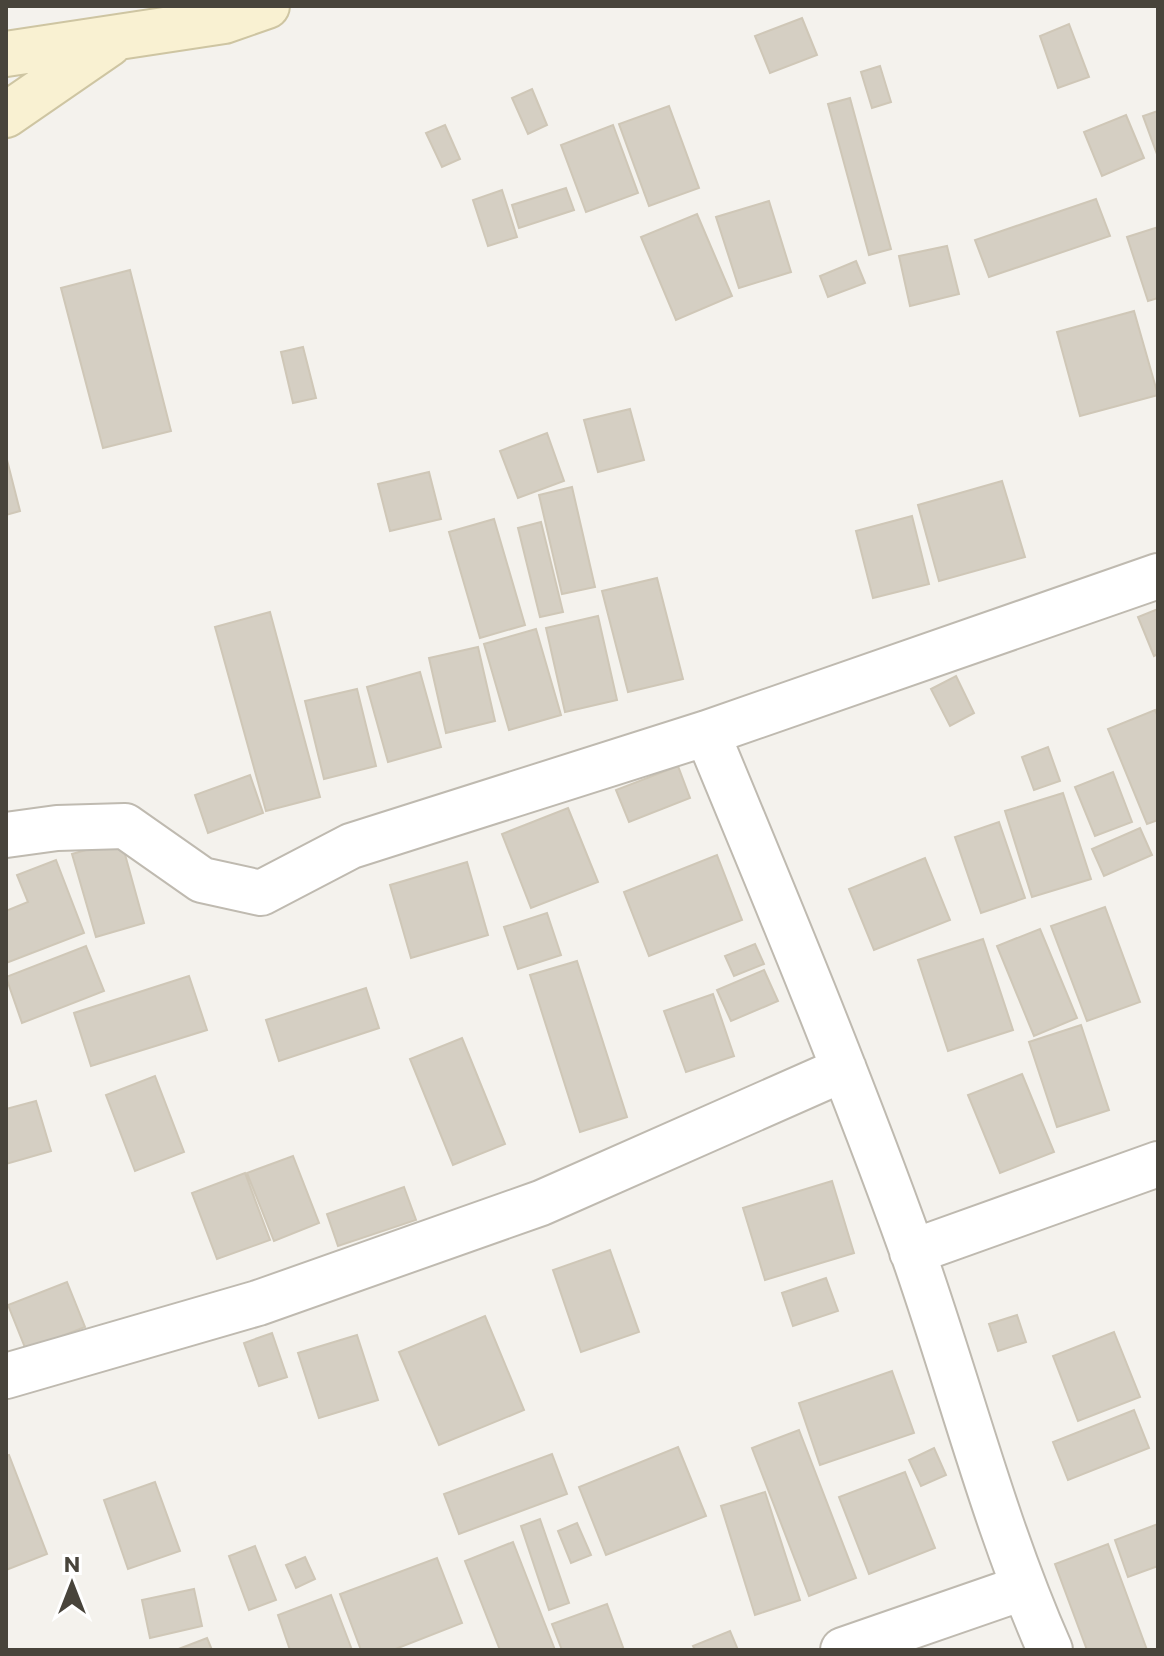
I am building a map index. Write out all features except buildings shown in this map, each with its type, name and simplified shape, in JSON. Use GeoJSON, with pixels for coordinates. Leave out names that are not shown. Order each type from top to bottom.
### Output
{"type":"FeatureCollection","features":[{"type":"Feature","properties":{"kind":"street"},"geometry":{"type":"LineString","coordinates":[[6,54],[119,37],[267,6]]}},
{"type":"Feature","properties":{"kind":"street"},"geometry":{"type":"LineString","coordinates":[[6,115],[119,37]]}},
{"type":"Feature","properties":{"kind":"street"},"geometry":{"type":"LineString","coordinates":[[6,835],[57,828],[125,826],[202,880],[261,893],[351,846],[707,733],[1158,576]]}},
{"type":"Feature","properties":{"kind":"street"},"geometry":{"type":"LineString","coordinates":[[707,733],[844,1069],[912,1252],[1022,1588],[1050,1650]]}},
{"type":"Feature","properties":{"kind":"street"},"geometry":{"type":"LineString","coordinates":[[6,1376],[258,1303],[541,1203],[844,1069]]}},
{"type":"Feature","properties":{"kind":"street"},"geometry":{"type":"LineString","coordinates":[[912,1252],[1158,1164]]}},
{"type":"Feature","properties":{"kind":"street"},"geometry":{"type":"LineString","coordinates":[[843,1650],[1022,1588]]}}]}
